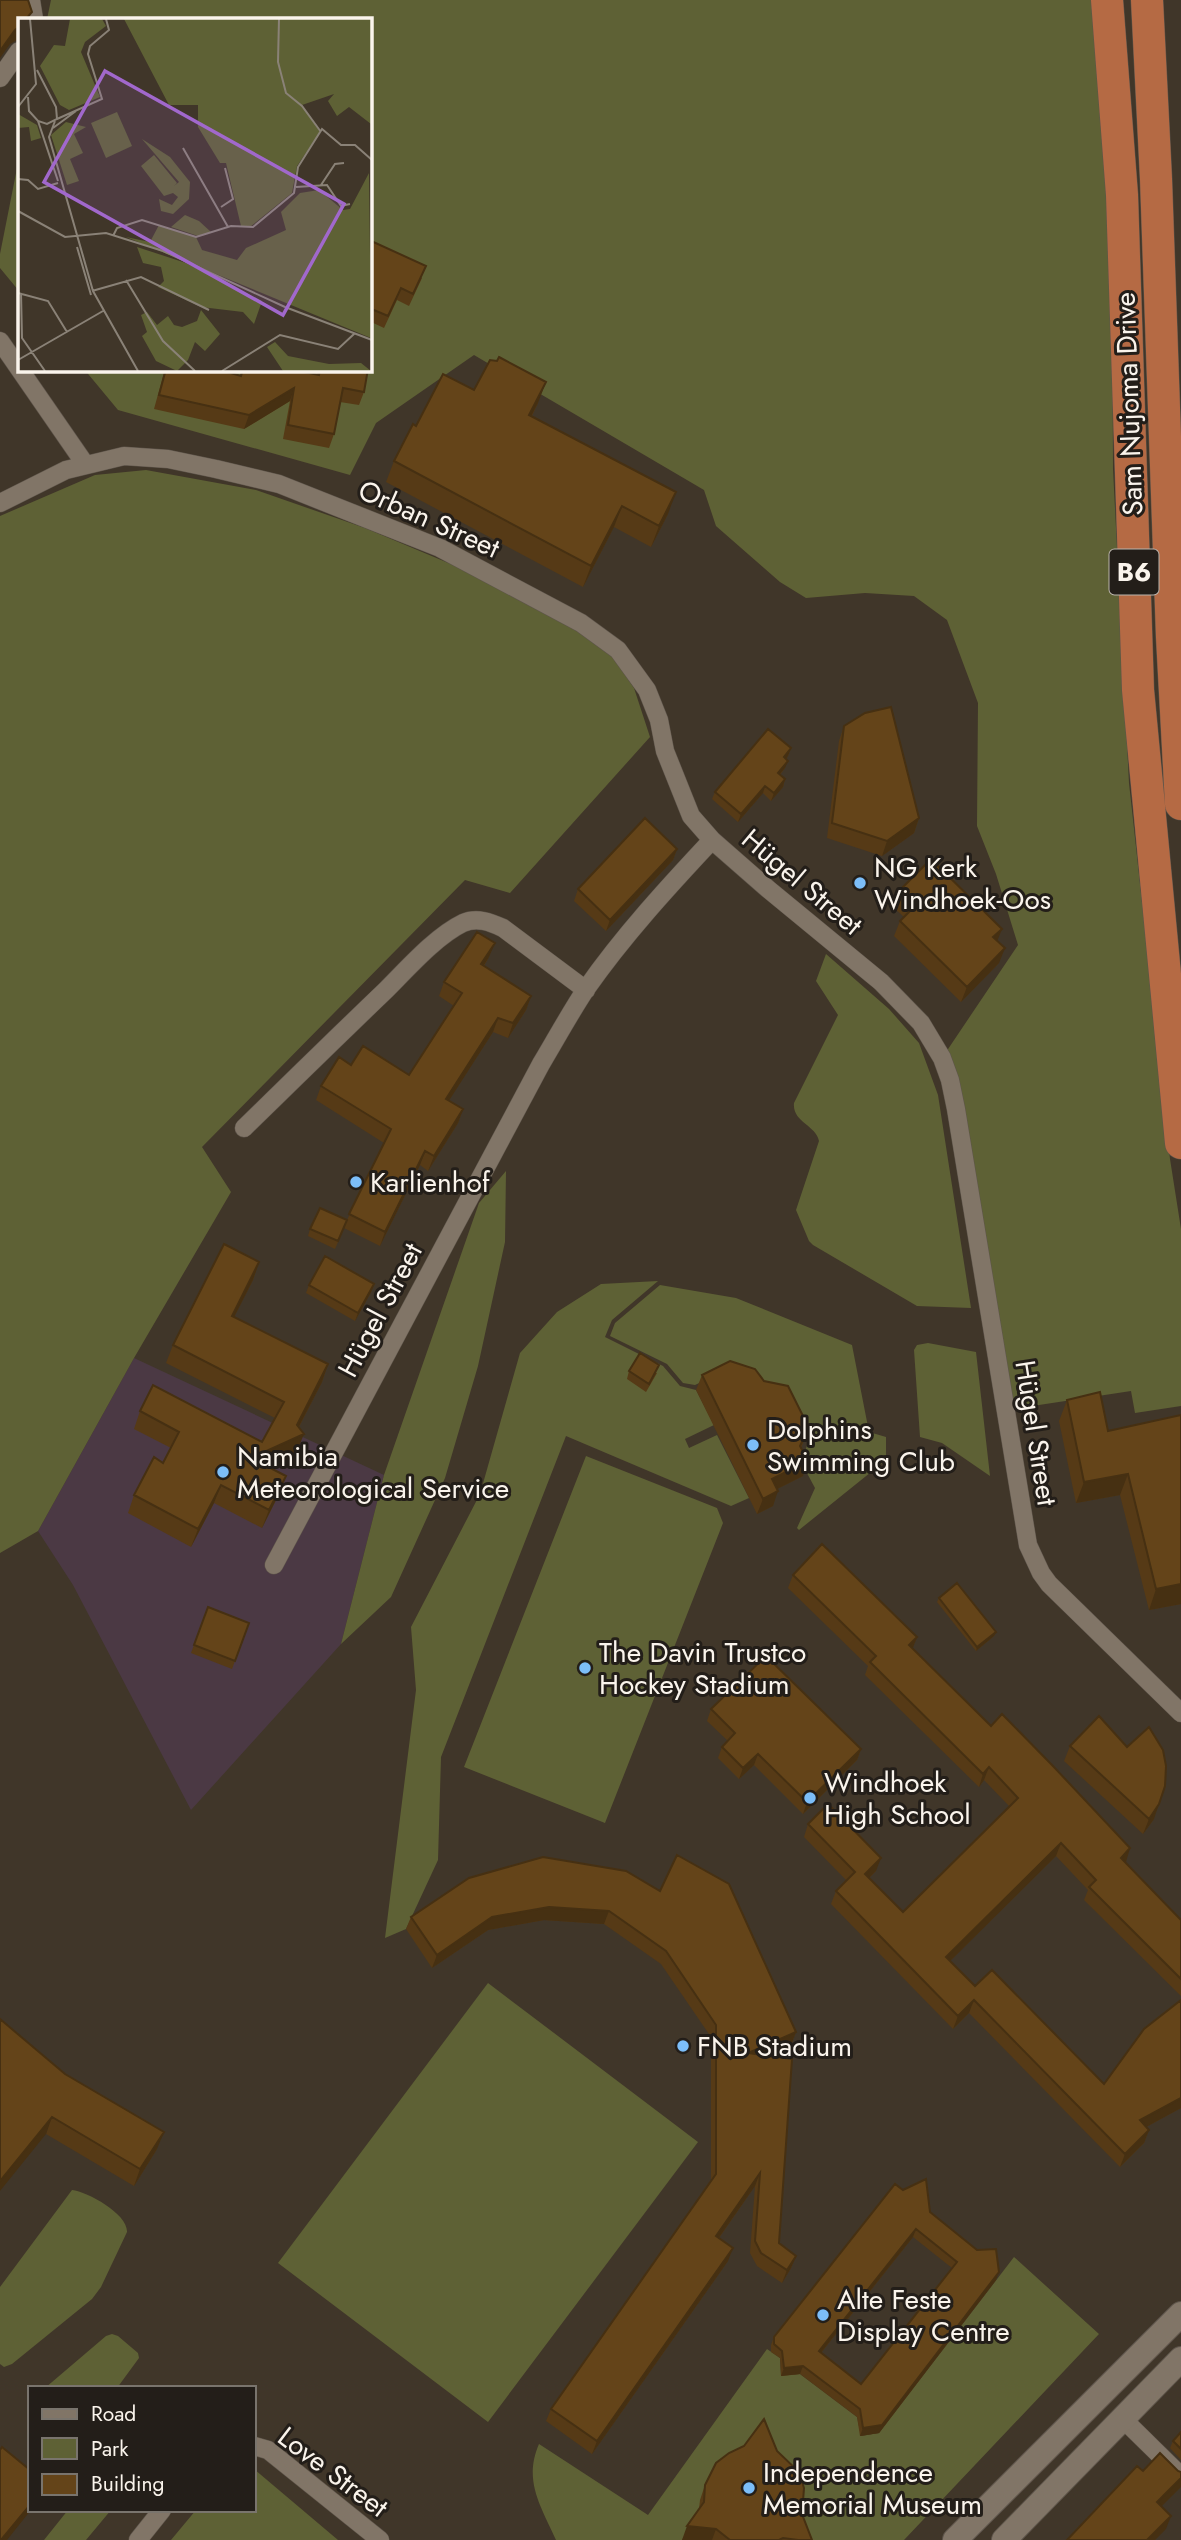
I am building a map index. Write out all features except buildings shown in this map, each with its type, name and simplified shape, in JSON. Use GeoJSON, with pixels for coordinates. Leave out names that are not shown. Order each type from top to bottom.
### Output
{"type":"FeatureCollection","features":[{"type":"Feature","properties":{"kind":"highway","name":"Sam Nujoma Drive"},"geometry":{"type":"LineString","coordinates":[[1107,0],[1122,195],[1138,690],[1181,1143]]}},
{"type":"Feature","properties":{"kind":"highway","name":"Sam Nujoma Drive"},"geometry":{"type":"LineString","coordinates":[[1147,0],[1181,804]]}},
{"type":"Feature","properties":{"kind":"main road"},"geometry":{"type":"LineString","coordinates":[[955,2540],[1181,2314]]}},
{"type":"Feature","properties":{"kind":"main road"},"geometry":{"type":"LineString","coordinates":[[1004,2540],[1181,2359]]}},
{"type":"Feature","properties":{"kind":"street"},"geometry":{"type":"LineString","coordinates":[[31,0],[34,18]]}},
{"type":"Feature","properties":{"kind":"street"},"geometry":{"type":"LineString","coordinates":[[0,78],[18,52]]}},
{"type":"Feature","properties":{"kind":"street"},"geometry":{"type":"LineString","coordinates":[[0,341],[18,367]]}},
{"type":"Feature","properties":{"kind":"street"},"geometry":{"type":"LineString","coordinates":[[21,371],[85,464]]}},
{"type":"Feature","properties":{"kind":"street","name":"Orban Street"},"geometry":{"type":"LineString","coordinates":[[0,503],[66,470],[124,456],[141,456],[216,468],[279,484],[439,548],[581,623],[618,650],[647,690],[659,720],[665,751],[691,816],[712,839]]}},
{"type":"Feature","properties":{"kind":"street","name":"Hügel Street"},"geometry":{"type":"LineString","coordinates":[[274,1566],[528,1087],[586,990],[660,896],[712,839],[881,982],[921,1023],[933,1041],[950,1080],[957,1109],[1028,1545],[1049,1584],[1181,1713]]}},
{"type":"Feature","properties":{"kind":"street"},"geometry":{"type":"LineString","coordinates":[[244,1128],[405,971],[447,933],[464,923],[475,920],[503,928],[586,990]]}},
{"type":"Feature","properties":{"kind":"street"},"geometry":{"type":"LineString","coordinates":[[1123,2419],[1181,2476]]}},
{"type":"Feature","properties":{"kind":"street","name":"Love Street"},"geometry":{"type":"LineString","coordinates":[[256,2447],[268,2450],[380,2540]]}},
{"type":"Feature","properties":{"kind":"street"},"geometry":{"type":"LineString","coordinates":[[138,2540],[160,2512]]}},
{"type":"Feature","properties":{"kind":"shaded area"},"geometry":{"type":"Polygon","coordinates":[[[134,1358],[384,1475],[341,1644],[191,1810],[73,1585],[38,1531],[134,1358]]]}},
{"type":"Feature","properties":{"kind":"green space"},"geometry":{"type":"Polygon","coordinates":[[[51,0],[1098,0],[1112,198],[1113,469],[1129,783],[1170,1159],[1181,1229],[1181,1406],[1135,1413],[1131,1391],[1006,1410],[942,1058],[1018,945],[996,874],[977,826],[978,703],[947,620],[914,596],[865,593],[806,598],[780,582],[716,526],[704,490],[474,355],[376,423],[350,475],[118,410],[86,371],[371,371],[371,18],[47,18],[51,0]]]}},
{"type":"Feature","properties":{"kind":"green space"},"geometry":{"type":"Polygon","coordinates":[[[18,163],[18,290],[0,268],[0,254],[18,163]]]}},
{"type":"Feature","properties":{"kind":"green space"},"geometry":{"type":"Polygon","coordinates":[[[146,470],[256,490],[365,528],[465,570],[556,616],[613,657],[634,688],[650,737],[510,893],[465,880],[202,1147],[231,1192],[134,1358],[38,1531],[0,1553],[0,516],[95,475],[146,470]]]}},
{"type":"Feature","properties":{"kind":"green space"},"geometry":{"type":"Polygon","coordinates":[[[826,954],[889,1009],[919,1043],[938,1095],[971,1308],[917,1306],[813,1245],[796,1210],[819,1141],[814,1131],[797,1115],[794,1103],[838,1015],[816,981],[826,954]]]}},
{"type":"Feature","properties":{"kind":"green space"},"geometry":{"type":"Polygon","coordinates":[[[506,1171],[505,1242],[478,1366],[445,1478],[391,1597],[341,1644],[384,1475],[479,1203],[506,1171]]]}},
{"type":"Feature","properties":{"kind":"green space"},"geometry":{"type":"Polygon","coordinates":[[[658,1281],[612,1320],[605,1337],[663,1366],[680,1386],[696,1390],[714,1425],[685,1439],[689,1448],[717,1435],[749,1498],[731,1506],[566,1436],[441,1757],[438,1860],[406,1929],[385,1938],[416,1690],[411,1627],[480,1494],[520,1353],[557,1312],[601,1284],[658,1281]]]}},
{"type":"Feature","properties":{"kind":"green space"},"geometry":{"type":"Polygon","coordinates":[[[660,1285],[736,1298],[852,1345],[869,1432],[886,1437],[886,1460],[799,1530],[797,1528],[815,1488],[801,1462],[808,1443],[785,1397],[723,1372],[695,1385],[683,1383],[667,1364],[610,1336],[615,1323],[660,1285]]]}},
{"type":"Feature","properties":{"kind":"green space"},"geometry":{"type":"Polygon","coordinates":[[[928,1343],[976,1352],[990,1476],[942,1443],[920,1437],[914,1350],[917,1345],[928,1343]]]}},
{"type":"Feature","properties":{"kind":"green space","name":"The Davin Trustco Hockey Stadium"},"geometry":{"type":"Polygon","coordinates":[[[586,1456],[717,1508],[723,1523],[605,1823],[464,1767],[586,1456]]]}},
{"type":"Feature","properties":{"kind":"green space"},"geometry":{"type":"Polygon","coordinates":[[[488,1983],[698,2142],[488,2422],[278,2263],[488,1983]]]}},
{"type":"Feature","properties":{"kind":"green space"},"geometry":{"type":"Polygon","coordinates":[[[72,2190],[97,2199],[114,2211],[126,2225],[127,2232],[101,2287],[92,2299],[12,2364],[4,2367],[0,2364],[0,2287],[72,2190]]]}},
{"type":"Feature","properties":{"kind":"green space"},"geometry":{"type":"Polygon","coordinates":[[[1014,2257],[1099,2334],[904,2540],[556,2540],[533,2482],[539,2444],[648,2515],[767,2349],[780,2358],[781,2375],[800,2374],[857,2417],[861,2436],[879,2433],[1014,2257]]]}},
{"type":"Feature","properties":{"kind":"green space"},"geometry":{"type":"Polygon","coordinates":[[[106,2336],[118,2336],[138,2353],[139,2358],[118,2386],[47,2386],[106,2336]]]}},
{"type":"Feature","properties":{"kind":"green space"},"geometry":{"type":"Polygon","coordinates":[[[256,2471],[338,2540],[171,2540],[194,2512],[256,2512],[256,2471]]]}},
{"type":"Feature","properties":{"kind":"green space"},"geometry":{"type":"Polygon","coordinates":[[[66,2512],[109,2512],[86,2540],[44,2540],[66,2512]]]}},
{"type":"Feature","properties":{"kind":"place","name":"NG Kerk Windhoek-Oos"},"geometry":{"type":"Point","coordinates":[860,883]}},
{"type":"Feature","properties":{"kind":"place","name":"Karlienhof"},"geometry":{"type":"Point","coordinates":[356,1182]}},
{"type":"Feature","properties":{"kind":"place","name":"Dolphins Swimming Club"},"geometry":{"type":"Point","coordinates":[753,1445]}},
{"type":"Feature","properties":{"kind":"place","name":"Namibia Meteorological Service"},"geometry":{"type":"Point","coordinates":[223,1472]}},
{"type":"Feature","properties":{"kind":"place","name":"The Davin Trustco Hockey Stadium"},"geometry":{"type":"Point","coordinates":[585,1668]}},
{"type":"Feature","properties":{"kind":"place","name":"Windhoek High School"},"geometry":{"type":"Point","coordinates":[810,1798]}},
{"type":"Feature","properties":{"kind":"place","name":"FNB Stadium"},"geometry":{"type":"Point","coordinates":[683,2046]}},
{"type":"Feature","properties":{"kind":"place","name":"Alte Feste Display Centre"},"geometry":{"type":"Point","coordinates":[823,2315]}},
{"type":"Feature","properties":{"kind":"place","name":"Independence Memorial Museum"},"geometry":{"type":"Point","coordinates":[749,2488]}}]}
